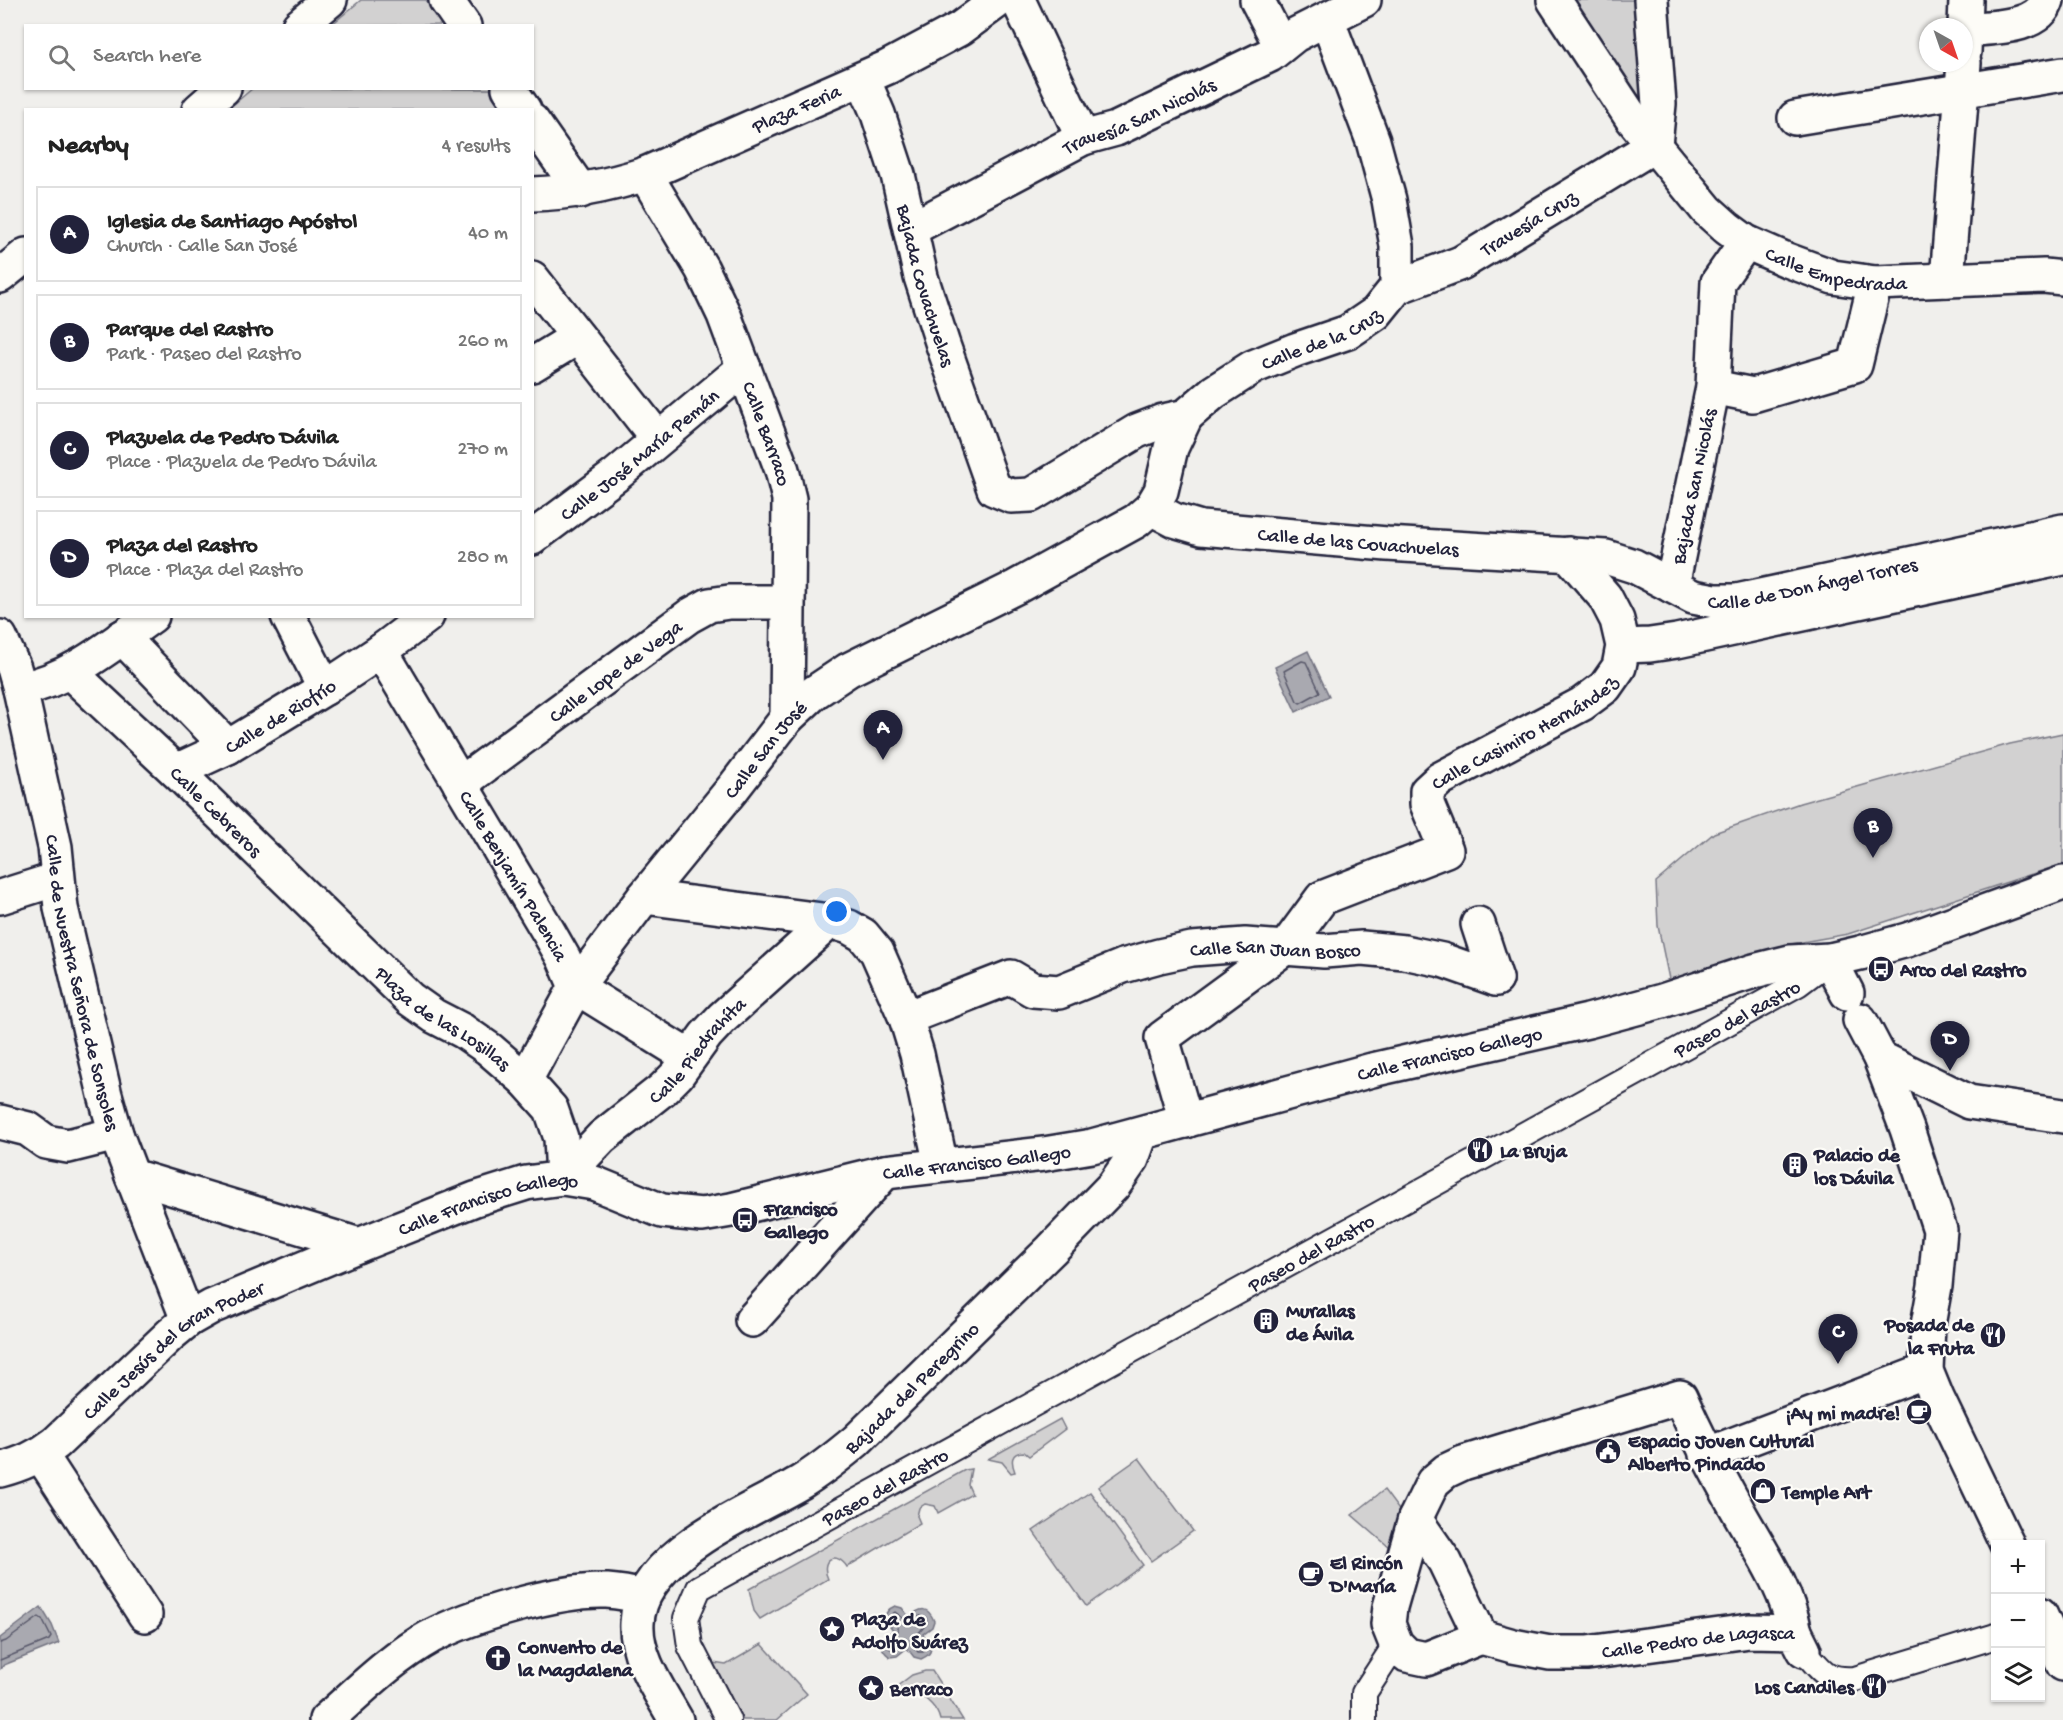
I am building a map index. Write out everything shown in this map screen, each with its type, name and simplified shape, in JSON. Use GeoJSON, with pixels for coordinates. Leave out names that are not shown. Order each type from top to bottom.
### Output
{"type":"FeatureCollection","features":[{"type":"Feature","properties":{"kind":"street"},"geometry":{"type":"LineString","coordinates":[[301,24],[330,0]]}},
{"type":"Feature","properties":{"kind":"street"},"geometry":{"type":"LineString","coordinates":[[446,0],[463,24]]}},
{"type":"Feature","properties":{"kind":"street","name":"Plaza Feria"},"geometry":{"type":"LineString","coordinates":[[534,194],[581,190],[613,184],[645,174],[863,79],[961,28],[999,0]]}},
{"type":"Feature","properties":{"kind":"street"},"geometry":{"type":"LineString","coordinates":[[1018,0],[1083,138]]}},
{"type":"Feature","properties":{"kind":"street"},"geometry":{"type":"LineString","coordinates":[[1257,0],[1281,46]]}},
{"type":"Feature","properties":{"kind":"street","name":"Travesía San Nicolás"},"geometry":{"type":"LineString","coordinates":[[912,229],[1083,138],[1116,129],[1270,55],[1295,35],[1364,0]]}},
{"type":"Feature","properties":{"kind":"street","name":"Calle Empedrada"},"geometry":{"type":"LineString","coordinates":[[1554,0],[1631,117],[1707,210],[1726,228],[1746,242],[1833,277],[1875,283],[2044,276],[2063,278]]}},
{"type":"Feature","properties":{"kind":"street"},"geometry":{"type":"LineString","coordinates":[[1651,0],[1659,104],[1655,145]]}},
{"type":"Feature","properties":{"kind":"street"},"geometry":{"type":"LineString","coordinates":[[1973,27],[2024,22],[2038,16],[2047,0]]}},
{"type":"Feature","properties":{"kind":"street","name":"Calle de la Cruz"},"geometry":{"type":"LineString","coordinates":[[994,489],[1011,496],[1031,495],[1137,431],[1163,421],[1186,416],[1214,392],[1253,367],[1348,332],[1376,313],[1397,286],[1397,246],[1389,200],[1373,141],[1326,20]]}},
{"type":"Feature","properties":{"kind":"street"},"geometry":{"type":"LineString","coordinates":[[1795,118],[1963,77],[2063,74]]}},
{"type":"Feature","properties":{"kind":"street"},"geometry":{"type":"LineString","coordinates":[[1947,280],[1963,77]]}},
{"type":"Feature","properties":{"kind":"street","name":"Bajada Covachuelas"},"geometry":{"type":"LineString","coordinates":[[863,79],[878,114],[898,175],[921,277],[994,489]]}},
{"type":"Feature","properties":{"kind":"street"},"geometry":{"type":"LineString","coordinates":[[201,108],[222,90]]}},
{"type":"Feature","properties":{"kind":"street"},"geometry":{"type":"LineString","coordinates":[[510,90],[523,108]]}},
{"type":"Feature","properties":{"kind":"street"},"geometry":{"type":"LineString","coordinates":[[534,124],[581,190]]}},
{"type":"Feature","properties":{"kind":"street","name":"Travesía Cruz"},"geometry":{"type":"LineString","coordinates":[[1397,286],[1461,263],[1655,145]]}},
{"type":"Feature","properties":{"kind":"street","name":"Calle Barraco"},"geometry":{"type":"LineString","coordinates":[[645,174],[702,269],[724,315],[782,470],[789,499],[787,718]]}},
{"type":"Feature","properties":{"kind":"street","name":"Bajada San Nicolás"},"geometry":{"type":"LineString","coordinates":[[1672,586],[1713,387],[1718,282],[1746,242]]}},
{"type":"Feature","properties":{"kind":"street"},"geometry":{"type":"LineString","coordinates":[[0,276],[24,257]]}},
{"type":"Feature","properties":{"kind":"street"},"geometry":{"type":"LineString","coordinates":[[534,281],[658,439]]}},
{"type":"Feature","properties":{"kind":"street","name":"Bajada San Nicolás"},"geometry":{"type":"LineString","coordinates":[[1713,387],[1753,395],[1855,364],[1875,283]]}},
{"type":"Feature","properties":{"kind":"street"},"geometry":{"type":"LineString","coordinates":[[534,364],[578,337]]}},
{"type":"Feature","properties":{"kind":"street","name":"Calle José María Pemán"},"geometry":{"type":"LineString","coordinates":[[534,536],[616,475],[744,368]]}},
{"type":"Feature","properties":{"kind":"street"},"geometry":{"type":"LineString","coordinates":[[1151,508],[1161,491],[1171,448],[1186,416]]}},
{"type":"Feature","properties":{"kind":"street","name":"Calle de las Covachuelas"},"geometry":{"type":"LineString","coordinates":[[1151,508],[1174,520],[1201,528],[1388,544],[1568,554]]}},
{"type":"Feature","properties":{"kind":"street","name":"Calle San José"},"geometry":{"type":"LineString","coordinates":[[576,987],[644,897],[787,718],[815,692],[848,670],[1016,587],[1109,537],[1136,521],[1151,508]]}},
{"type":"Feature","properties":{"kind":"street","name":"Calle de Don Ángel Torres"},"geometry":{"type":"LineString","coordinates":[[1568,554],[1606,557],[1634,566],[1693,597],[1714,601],[1737,601],[2063,531]]}},
{"type":"Feature","properties":{"kind":"street","name":"Calle Casimiro Hernández"},"geometry":{"type":"LineString","coordinates":[[1286,947],[1322,898],[1446,850],[1427,804],[1427,791],[1440,779],[1590,698],[1605,687],[1619,667],[1623,646],[1617,620],[1605,597],[1568,554]]}},
{"type":"Feature","properties":{"kind":"street","name":"Calle de Don Ángel Torres"},"geometry":{"type":"LineString","coordinates":[[1623,646],[1677,641],[2063,558]]}},
{"type":"Feature","properties":{"kind":"street","name":"Calle Lope de Vega"},"geometry":{"type":"LineString","coordinates":[[460,784],[689,616],[709,605],[787,602]]}},
{"type":"Feature","properties":{"kind":"street"},"geometry":{"type":"LineString","coordinates":[[20,689],[38,686],[70,672],[149,618]]}},
{"type":"Feature","properties":{"kind":"street"},"geometry":{"type":"LineString","coordinates":[[289,618],[326,688]]}},
{"type":"Feature","properties":{"kind":"street"},"geometry":{"type":"LineString","coordinates":[[381,651],[424,618]]}},
{"type":"Feature","properties":{"kind":"street","name":"Calle de Nuestra Señora de Sonsoles"},"geometry":{"type":"LineString","coordinates":[[0,637],[14,668],[20,689],[55,847],[61,908],[105,1095],[116,1134],[189,1320]]}},
{"type":"Feature","properties":{"kind":"street"},"geometry":{"type":"LineString","coordinates":[[122,638],[228,747]]}},
{"type":"Feature","properties":{"kind":"street","name":"Calle Benjamín Palencia"},"geometry":{"type":"LineString","coordinates":[[381,651],[548,931],[576,987]]}},
{"type":"Feature","properties":{"kind":"street","name":"Calle de Riofrío"},"geometry":{"type":"LineString","coordinates":[[176,771],[228,747],[326,688],[381,651]]}},
{"type":"Feature","properties":{"kind":"street","name":"Calle Cebreros"},"geometry":{"type":"LineString","coordinates":[[70,672],[176,771],[362,954]]}},
{"type":"Feature","properties":{"kind":"street"},"geometry":{"type":"LineString","coordinates":[[0,897],[57,879]]}},
{"type":"Feature","properties":{"kind":"street","name":"Paseo del Rastro"},"geometry":{"type":"LineString","coordinates":[[728,1720],[690,1646],[686,1618],[699,1588],[1798,984],[1830,960],[1907,940],[2063,883]]}},
{"type":"Feature","properties":{"kind":"street"},"geometry":{"type":"LineString","coordinates":[[644,897],[830,921],[863,934],[878,952],[906,1018],[917,1054],[941,1165]]}},
{"type":"Feature","properties":{"kind":"street","name":"Calle Piedrahíta"},"geometry":{"type":"LineString","coordinates":[[563,1178],[602,1137],[663,1089],[677,1075],[722,1018],[830,921]]}},
{"type":"Feature","properties":{"kind":"street","name":"Calle San Juan Bosco"},"geometry":{"type":"LineString","coordinates":[[906,1018],[1011,977],[1033,990],[1059,992],[1123,966],[1159,956],[1192,949],[1245,945],[1324,951],[1362,948],[1404,952],[1442,960],[1496,979],[1478,924]]}},
{"type":"Feature","properties":{"kind":"street"},"geometry":{"type":"LineString","coordinates":[[1186,1121],[1162,1038],[1286,947]]}},
{"type":"Feature","properties":{"kind":"street","name":"Plaza de las Losillas"},"geometry":{"type":"LineString","coordinates":[[362,954],[410,999],[471,1037],[525,1080],[551,1109],[561,1138],[563,1178]]}},
{"type":"Feature","properties":{"kind":"street"},"geometry":{"type":"LineString","coordinates":[[1830,960],[1880,1058],[1940,1230],[1935,1286],[1928,1325],[1926,1371],[2005,1540]]}},
{"type":"Feature","properties":{"kind":"street","name":"Calle Francisco Gallego"},"geometry":{"type":"LineString","coordinates":[[359,1245],[475,1199],[526,1183],[563,1178],[594,1183],[662,1211],[702,1215],[885,1172],[1044,1154],[1092,1146],[1372,1070],[1588,1021],[1662,1001],[1754,971],[1790,962],[1830,960]]}},
{"type":"Feature","properties":{"kind":"street"},"geometry":{"type":"LineString","coordinates":[[576,987],[689,1057]]}},
{"type":"Feature","properties":{"kind":"street","name":"Plaza de las Losillas"},"geometry":{"type":"LineString","coordinates":[[525,1080],[576,987]]}},
{"type":"Feature","properties":{"kind":"street"},"geometry":{"type":"LineString","coordinates":[[1880,1058],[1969,1102],[2063,1116]]}},
{"type":"Feature","properties":{"kind":"street"},"geometry":{"type":"LineString","coordinates":[[0,1122],[28,1129],[46,1142],[68,1146],[116,1134]]}},
{"type":"Feature","properties":{"kind":"street","name":"Bajada del Peregrino"},"geometry":{"type":"LineString","coordinates":[[643,1597],[659,1573],[684,1550],[718,1527],[801,1482],[834,1460],[856,1441],[1114,1185],[1132,1160],[1141,1134]]}},
{"type":"Feature","properties":{"kind":"street"},"geometry":{"type":"LineString","coordinates":[[752,1320],[885,1172]]}},
{"type":"Feature","properties":{"kind":"street"},"geometry":{"type":"LineString","coordinates":[[132,1176],[359,1245]]}},
{"type":"Feature","properties":{"kind":"street","name":"Calle Jesús del Gran Poder"},"geometry":{"type":"LineString","coordinates":[[0,1470],[23,1464],[41,1455],[150,1353],[189,1320],[211,1307],[359,1245]]}},
{"type":"Feature","properties":{"kind":"street"},"geometry":{"type":"LineString","coordinates":[[1706,1455],[1926,1371]]}},
{"type":"Feature","properties":{"kind":"street"},"geometry":{"type":"LineString","coordinates":[[1415,1519],[1444,1562],[1481,1637],[1426,1659],[1407,1656],[1396,1644],[1389,1624],[1390,1607],[1415,1519],[1433,1482],[1446,1471],[1463,1463],[1680,1397],[1706,1455],[1778,1581],[1800,1642]]}},
{"type":"Feature","properties":{"kind":"street"},"geometry":{"type":"LineString","coordinates":[[41,1455],[145,1615]]}},
{"type":"Feature","properties":{"kind":"street"},"geometry":{"type":"LineString","coordinates":[[326,1720],[394,1661],[430,1637],[462,1622],[530,1602],[586,1592],[624,1593],[643,1597],[637,1622],[639,1645],[648,1669],[676,1720]]}},
{"type":"Feature","properties":{"kind":"street"},"geometry":{"type":"LineString","coordinates":[[2045,1625],[2063,1664]]}},
{"type":"Feature","properties":{"kind":"street","name":"Calle Pedro de Lagasca"},"geometry":{"type":"LineString","coordinates":[[1481,1637],[1550,1653],[1587,1653],[1749,1631],[1800,1642],[1823,1672],[1837,1680],[1855,1679],[1991,1637]]}},
{"type":"Feature","properties":{"kind":"street"},"geometry":{"type":"LineString","coordinates":[[1364,1720],[1364,1693],[1396,1644]]}},
{"type":"Feature","properties":{"kind":"shaded area"},"geometry":{"type":"Polygon","coordinates":[[[361,0],[426,0],[445,24],[332,24],[361,0]]]}},
{"type":"Feature","properties":{"kind":"shaded area"},"geometry":{"type":"Polygon","coordinates":[[[1570,0],[1638,0],[1644,117],[1570,0]]]}},
{"type":"Feature","properties":{"kind":"shaded area"},"geometry":{"type":"Polygon","coordinates":[[[251,90],[494,90],[507,108],[229,108],[251,90]]]}},
{"type":"Feature","properties":{"kind":"shaded area"},"geometry":{"type":"Polygon","coordinates":[[[2063,733],[2063,864],[1848,934],[1791,944],[1670,984],[1658,926],[1656,882],[1714,833],[1800,803],[2010,744],[2063,733]]]}},
{"type":"Feature","properties":{"kind":"shaded area"},"geometry":{"type":"Polygon","coordinates":[[[1060,1419],[1065,1429],[1029,1456],[1024,1452],[1019,1452],[1014,1456],[1012,1461],[1015,1472],[1011,1473],[1002,1462],[988,1459],[1060,1419]]]}},
{"type":"Feature","properties":{"kind":"shaded area"},"geometry":{"type":"Polygon","coordinates":[[[1139,1458],[1193,1531],[1151,1561],[1098,1487],[1139,1458]]]}},
{"type":"Feature","properties":{"kind":"shaded area"},"geometry":{"type":"Polygon","coordinates":[[[971,1469],[968,1485],[972,1494],[938,1513],[935,1506],[925,1504],[919,1508],[917,1516],[920,1523],[847,1567],[838,1559],[830,1559],[826,1566],[828,1579],[760,1619],[754,1611],[749,1589],[965,1470],[971,1469]]]}},
{"type":"Feature","properties":{"kind":"shaded area"},"geometry":{"type":"Polygon","coordinates":[[[1384,1490],[1402,1514],[1389,1547],[1352,1515],[1384,1490]]]}},
{"type":"Feature","properties":{"kind":"shaded area"},"geometry":{"type":"Polygon","coordinates":[[[1090,1492],[1143,1565],[1086,1606],[1033,1531],[1090,1492]]]}},
{"type":"Feature","properties":{"kind":"shaded area"},"geometry":{"type":"Polygon","coordinates":[[[762,1644],[807,1694],[777,1720],[743,1720],[713,1663],[726,1665],[762,1644]]]}},
{"type":"Feature","properties":{"kind":"shaded area"},"geometry":{"type":"Polygon","coordinates":[[[932,1671],[963,1720],[940,1720],[934,1708],[925,1698],[897,1691],[896,1687],[912,1675],[932,1671]]]}},
{"type":"Feature","properties":{"kind":"water"},"geometry":{"type":"Polygon","coordinates":[[[1308,651],[1329,696],[1296,712],[1275,667],[1308,651]]]}},
{"type":"Feature","properties":{"kind":"water"},"geometry":{"type":"Polygon","coordinates":[[[895,1606],[902,1608],[909,1617],[921,1610],[927,1611],[932,1616],[934,1621],[932,1627],[923,1634],[931,1648],[926,1657],[921,1659],[914,1657],[907,1648],[897,1656],[890,1657],[883,1650],[882,1643],[893,1630],[886,1620],[886,1614],[895,1606]]]}},
{"type":"Feature","properties":{"kind":"water"},"geometry":{"type":"Polygon","coordinates":[[[41,1607],[59,1643],[4,1665],[0,1669],[0,1638],[41,1607]]]}},
{"type":"Feature","properties":{"kind":"place","name":"Iglesia de Santiago Apóstol"},"geometry":{"type":"Point","coordinates":[883,760]}},
{"type":"Feature","properties":{"kind":"place","name":"Parque del Rastro"},"geometry":{"type":"Point","coordinates":[1873,858]}},
{"type":"Feature","properties":{"kind":"place","name":"Arco del Rastro"},"geometry":{"type":"Point","coordinates":[1881,969]}},
{"type":"Feature","properties":{"kind":"place","name":"Plaza del Rastro"},"geometry":{"type":"Point","coordinates":[1950,1071]}},
{"type":"Feature","properties":{"kind":"place","name":"La Bruja"},"geometry":{"type":"Point","coordinates":[1480,1150]}},
{"type":"Feature","properties":{"kind":"place","name":"Palacio de los Dávila"},"geometry":{"type":"Point","coordinates":[1795,1165]}},
{"type":"Feature","properties":{"kind":"place","name":"Francisco Gallego"},"geometry":{"type":"Point","coordinates":[745,1220]}},
{"type":"Feature","properties":{"kind":"place","name":"Murallas de Ávila"},"geometry":{"type":"Point","coordinates":[1266,1321]}},
{"type":"Feature","properties":{"kind":"place","name":"Posada de la Fruta"},"geometry":{"type":"Point","coordinates":[1993,1335]}},
{"type":"Feature","properties":{"kind":"place","name":"Plazuela de Pedro Dávila"},"geometry":{"type":"Point","coordinates":[1838,1364]}},
{"type":"Feature","properties":{"kind":"place","name":"¡Ay mi madre!"},"geometry":{"type":"Point","coordinates":[1919,1412]}},
{"type":"Feature","properties":{"kind":"place","name":"Espacio Joven Cultural Alberto Pindado"},"geometry":{"type":"Point","coordinates":[1608,1451]}},
{"type":"Feature","properties":{"kind":"place","name":"Temple Art"},"geometry":{"type":"Point","coordinates":[1763,1491]}},
{"type":"Feature","properties":{"kind":"place","name":"El Rincón D'María"},"geometry":{"type":"Point","coordinates":[1311,1574]}},
{"type":"Feature","properties":{"kind":"place","name":"Plaza de Adolfo Suárez"},"geometry":{"type":"Point","coordinates":[832,1629]}},
{"type":"Feature","properties":{"kind":"place","name":"Convento de la Magdalena"},"geometry":{"type":"Point","coordinates":[498,1658]}},
{"type":"Feature","properties":{"kind":"place","name":"Los Candiles"},"geometry":{"type":"Point","coordinates":[1874,1686]}},
{"type":"Feature","properties":{"kind":"place","name":"Berraco"},"geometry":{"type":"Point","coordinates":[871,1688]}}]}
